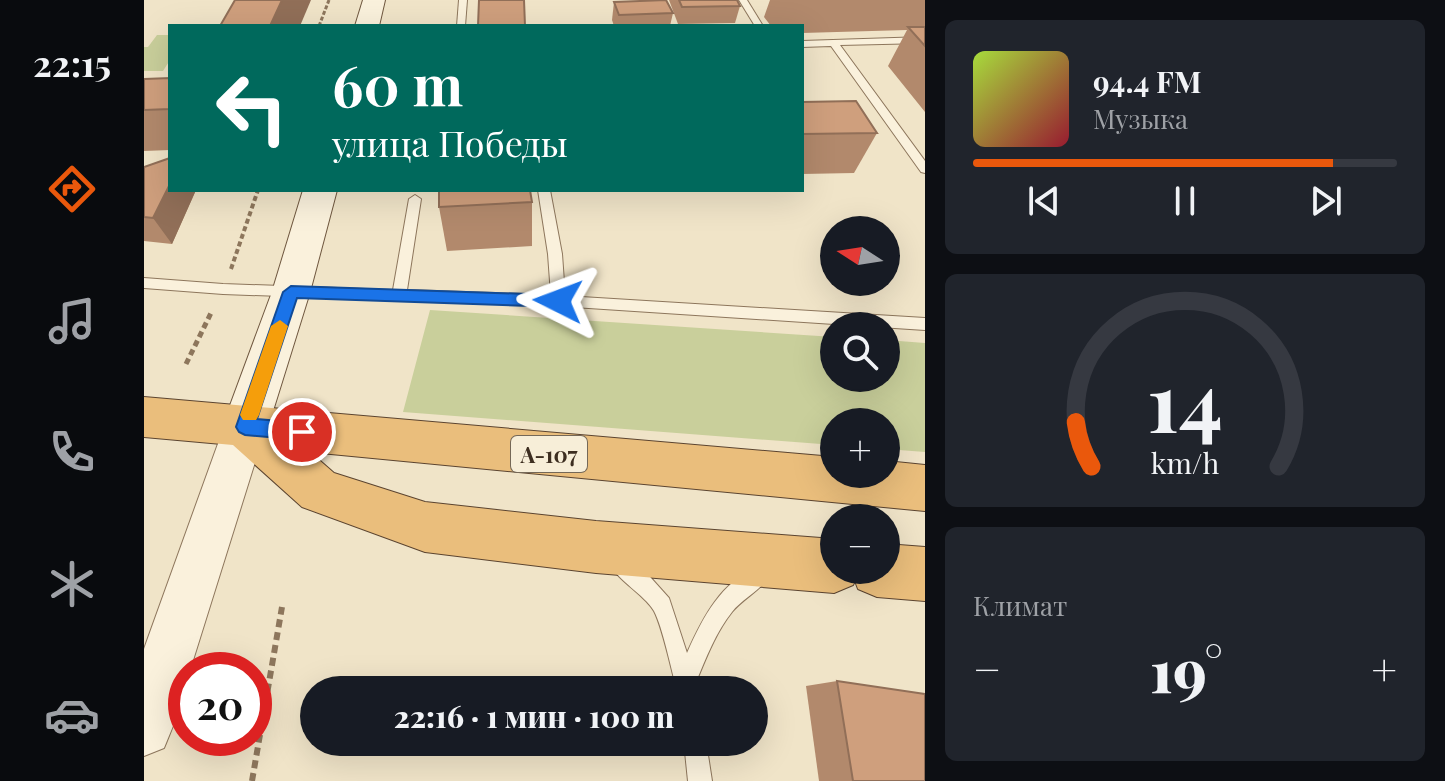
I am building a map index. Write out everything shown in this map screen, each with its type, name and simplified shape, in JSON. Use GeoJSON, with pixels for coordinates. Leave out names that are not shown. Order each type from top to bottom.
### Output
{"type":"FeatureCollection","features":[{"type":"Feature","properties":{"kind":"highway","name":"А-107"},"geometry":{"type":"LineString","coordinates":[[144,417],[925,488]]}},
{"type":"Feature","properties":{"kind":"highway"},"geometry":{"type":"LineString","coordinates":[[245,427],[319,491],[425,527],[596,547],[811,564]]}},
{"type":"Feature","properties":{"kind":"highway"},"geometry":{"type":"LineString","coordinates":[[900,572],[925,574]]}},
{"type":"Feature","properties":{"kind":"main road"},"geometry":{"type":"LineString","coordinates":[[368,24],[374,0]]}},
{"type":"Feature","properties":{"kind":"main road"},"geometry":{"type":"LineString","coordinates":[[245,427],[291,292],[319,192]]}},
{"type":"Feature","properties":{"kind":"street"},"geometry":{"type":"LineString","coordinates":[[144,728],[245,427]]}},
{"type":"Feature","properties":{"kind":"lane"},"geometry":{"type":"LineString","coordinates":[[461,24],[463,0]]}},
{"type":"Feature","properties":{"kind":"lane"},"geometry":{"type":"LineString","coordinates":[[743,0],[758,24]]}},
{"type":"Feature","properties":{"kind":"lane"},"geometry":{"type":"LineString","coordinates":[[804,44],[925,40]]}},
{"type":"Feature","properties":{"kind":"lane"},"geometry":{"type":"LineString","coordinates":[[834,43],[925,169]]}},
{"type":"Feature","properties":{"kind":"lane"},"geometry":{"type":"LineString","coordinates":[[876,122],[891,122]]}},
{"type":"Feature","properties":{"kind":"lane"},"geometry":{"type":"LineString","coordinates":[[544,192],[555,254],[558,301]]}},
{"type":"Feature","properties":{"kind":"lane"},"geometry":{"type":"LineString","coordinates":[[399,295],[415,199]]}},
{"type":"Feature","properties":{"kind":"lane"},"geometry":{"type":"LineString","coordinates":[[144,283],[291,292],[558,301],[925,324]]}},
{"type":"Feature","properties":{"kind":"lane"},"geometry":{"type":"LineString","coordinates":[[596,547],[636,576],[662,605],[684,676]]}},
{"type":"Feature","properties":{"kind":"lane"},"geometry":{"type":"LineString","coordinates":[[690,676],[713,617],[742,585],[811,564]]}},
{"type":"Feature","properties":{"kind":"lane"},"geometry":{"type":"LineString","coordinates":[[697,756],[700,781]]}},
{"type":"Feature","properties":{"kind":"path"},"geometry":{"type":"LineString","coordinates":[[320,24],[329,0]]}},
{"type":"Feature","properties":{"kind":"path"},"geometry":{"type":"LineString","coordinates":[[252,781],[282,607]]}},
{"type":"Feature","properties":{"kind":"green space"},"geometry":{"type":"Polygon","coordinates":[[[157,35],[168,35],[168,63],[163,71],[144,71],[144,47],[148,47],[157,35]]]}},
{"type":"Feature","properties":{"kind":"green space"},"geometry":{"type":"Polygon","coordinates":[[[430,310],[820,336],[820,392],[900,392],[900,341],[925,343],[925,452],[900,450],[900,408],[820,408],[820,444],[403,412],[430,310]]]}},
{"type":"Feature","properties":{"kind":"building"},"geometry":{"type":"Polygon","coordinates":[[[235,0],[282,0],[271,24],[221,24],[235,0]]]}},
{"type":"Feature","properties":{"kind":"building"},"geometry":{"type":"Polygon","coordinates":[[[479,0],[524,0],[525,24],[478,24],[479,0]]]}},
{"type":"Feature","properties":{"kind":"building"},"geometry":{"type":"Polygon","coordinates":[[[666,0],[673,13],[619,15],[614,2],[666,0]]]}},
{"type":"Feature","properties":{"kind":"building"},"geometry":{"type":"Polygon","coordinates":[[[679,0],[737,0],[740,6],[682,7],[679,0]]]}},
{"type":"Feature","properties":{"kind":"building"},"geometry":{"type":"Polygon","coordinates":[[[908,27],[925,27],[925,46],[908,27]]]}},
{"type":"Feature","properties":{"kind":"building"},"geometry":{"type":"Polygon","coordinates":[[[168,78],[168,109],[144,110],[144,79],[168,78]]]}},
{"type":"Feature","properties":{"kind":"building"},"geometry":{"type":"Polygon","coordinates":[[[856,101],[877,133],[804,134],[804,102],[856,101]]]}},
{"type":"Feature","properties":{"kind":"building"},"geometry":{"type":"Polygon","coordinates":[[[168,159],[168,188],[153,218],[144,217],[144,167],[168,159]]]}},
{"type":"Feature","properties":{"kind":"building"},"geometry":{"type":"Polygon","coordinates":[[[439,192],[530,192],[532,202],[439,207],[439,192]]]}},
{"type":"Feature","properties":{"kind":"building"},"geometry":{"type":"Polygon","coordinates":[[[837,681],[925,694],[925,781],[853,781],[837,681]]]}},
{"type":"Feature","properties":{"kind":"slow traffic"},"geometry":{"type":"LineString","coordinates":[[250,415],[280,326]]}},
{"type":"Feature","properties":{"kind":"route"},"geometry":{"type":"LineString","coordinates":[[302,432],[245,427],[291,292],[558,301]]}}]}
